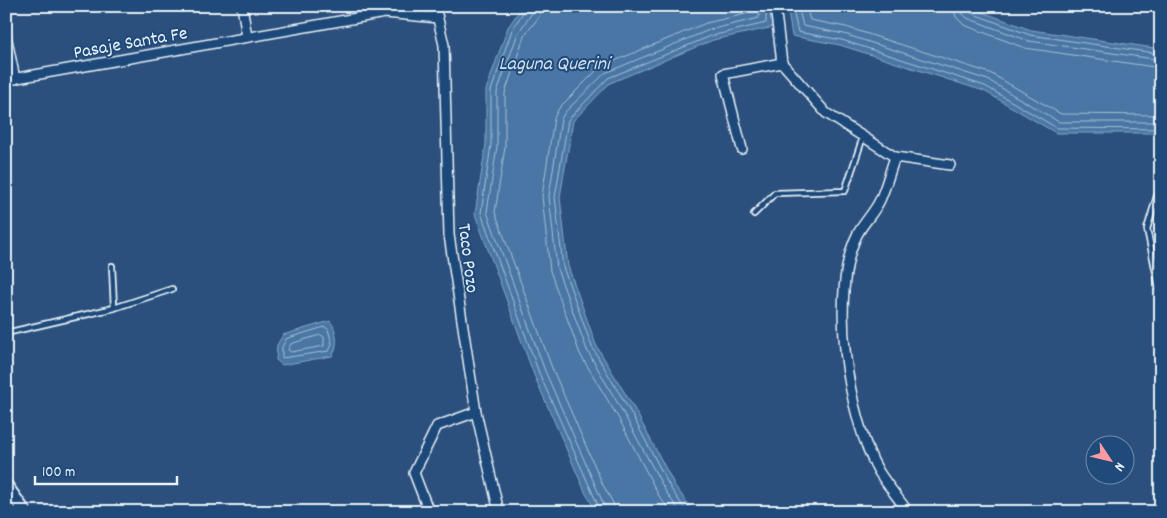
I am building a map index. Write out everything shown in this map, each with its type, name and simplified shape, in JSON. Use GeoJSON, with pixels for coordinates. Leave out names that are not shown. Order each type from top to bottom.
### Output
{"type":"FeatureCollection","features":[{"type":"Feature","properties":{"kind":"street"},"geometry":{"type":"LineString","coordinates":[[242,6],[247,37]]}},
{"type":"Feature","properties":{"kind":"street","name":"Taco Pozo"},"geometry":{"type":"LineString","coordinates":[[435,6],[444,45],[449,235],[476,412],[499,512]]}},
{"type":"Feature","properties":{"kind":"street"},"geometry":{"type":"LineString","coordinates":[[775,6],[782,63],[826,113],[895,157],[950,165]]}},
{"type":"Feature","properties":{"kind":"street","name":"Pasaje Santa Fe"},"geometry":{"type":"LineString","coordinates":[[10,79],[247,37],[385,10],[438,18]]}},
{"type":"Feature","properties":{"kind":"street"},"geometry":{"type":"LineString","coordinates":[[6,34],[10,79]]}},
{"type":"Feature","properties":{"kind":"street"},"geometry":{"type":"LineString","coordinates":[[742,149],[723,74],[782,63]]}},
{"type":"Feature","properties":{"kind":"street"},"geometry":{"type":"LineString","coordinates":[[895,157],[880,201],[857,236],[844,278],[844,315],[849,381],[860,428],[879,471],[908,512]]}},
{"type":"Feature","properties":{"kind":"street"},"geometry":{"type":"LineString","coordinates":[[429,512],[414,473],[437,426],[476,412]]}},
{"type":"Feature","properties":{"kind":"street"},"geometry":{"type":"LineString","coordinates":[[6,485],[25,512]]}},
{"type":"Feature","properties":{"kind":"lane"},"geometry":{"type":"LineString","coordinates":[[754,214],[776,193],[845,191],[863,137]]}},
{"type":"Feature","properties":{"kind":"lane"},"geometry":{"type":"LineString","coordinates":[[1161,193],[1157,196],[1146,229],[1161,297]]}},
{"type":"Feature","properties":{"kind":"lane"},"geometry":{"type":"LineString","coordinates":[[112,266],[114,308]]}},
{"type":"Feature","properties":{"kind":"lane"},"geometry":{"type":"LineString","coordinates":[[6,333],[114,308],[172,289]]}},
{"type":"Feature","properties":{"kind":"water","name":"Laguna Querini"},"geometry":{"type":"Polygon","coordinates":[[[523,6],[770,6],[774,27],[713,40],[610,83],[573,121],[560,197],[568,266],[596,345],[635,410],[675,486],[694,512],[597,512],[586,494],[534,375],[475,214],[486,144],[486,90],[508,27],[523,6]]]}},
{"type":"Feature","properties":{"kind":"water"},"geometry":{"type":"Polygon","coordinates":[[[787,6],[966,6],[1031,30],[1161,49],[1161,133],[1056,133],[984,91],[840,45],[792,36],[787,6]]]}},
{"type":"Feature","properties":{"kind":"water"},"geometry":{"type":"Polygon","coordinates":[[[330,321],[336,338],[336,348],[332,356],[282,365],[276,360],[277,345],[283,335],[330,321]]]}}]}
